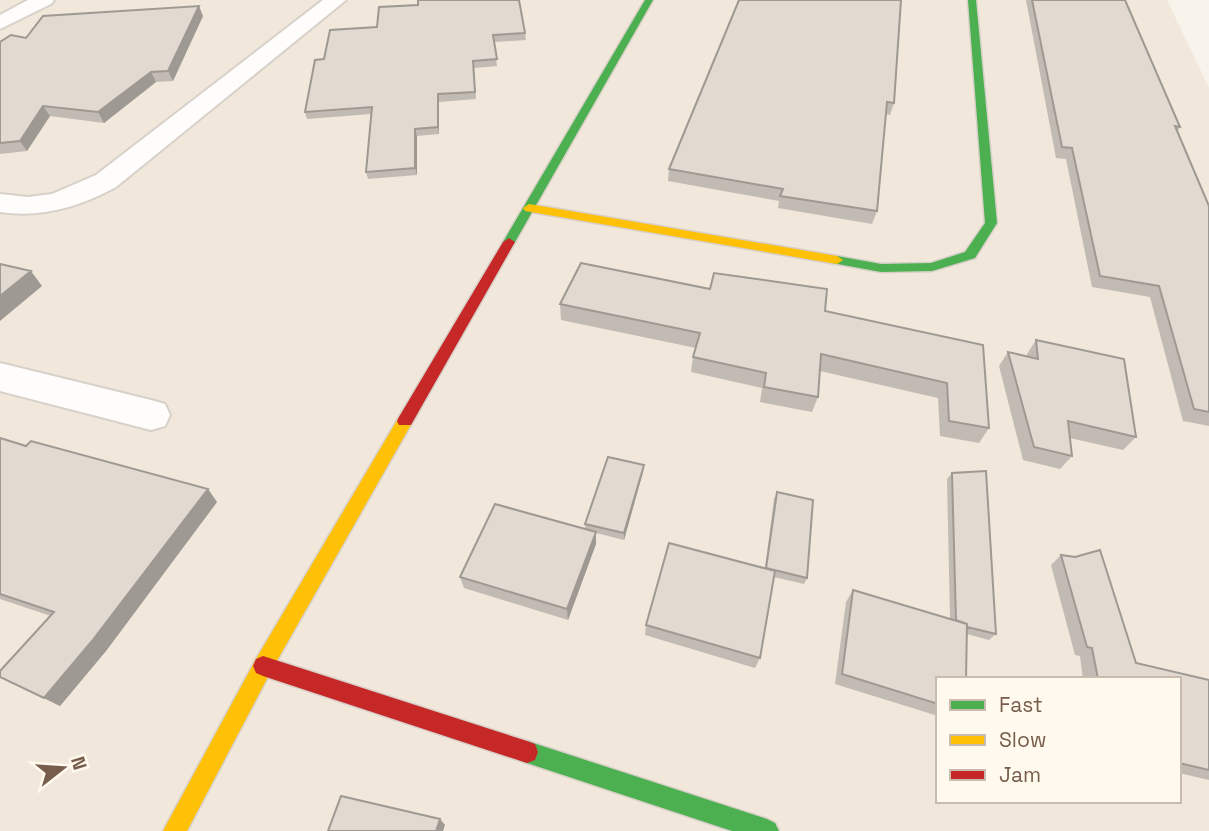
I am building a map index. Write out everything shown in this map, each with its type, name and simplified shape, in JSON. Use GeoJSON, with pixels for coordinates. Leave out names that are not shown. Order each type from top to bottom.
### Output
{"type":"FeatureCollection","features":[{"type":"Feature","properties":{"kind":"street"},"geometry":{"type":"LineString","coordinates":[[0,23],[44,0]]}},
{"type":"Feature","properties":{"kind":"street"},"geometry":{"type":"LineString","coordinates":[[0,203],[44,204],[80,196],[106,181],[336,0]]}},
{"type":"Feature","properties":{"kind":"street"},"geometry":{"type":"LineString","coordinates":[[175,831],[263,666],[649,0]]}},
{"type":"Feature","properties":{"kind":"street"},"geometry":{"type":"LineString","coordinates":[[529,208],[881,268],[932,267],[970,255],[991,223],[972,0]]}},
{"type":"Feature","properties":{"kind":"street"},"geometry":{"type":"LineString","coordinates":[[0,377],[151,415]]}},
{"type":"Feature","properties":{"kind":"street"},"geometry":{"type":"LineString","coordinates":[[263,666],[767,831]]}},
{"type":"Feature","properties":{"kind":"shaded area"},"geometry":{"type":"Polygon","coordinates":[[[0,0],[1167,0],[1209,88],[1209,831],[0,831],[0,0]]]}},
{"type":"Feature","properties":{"kind":"building"},"geometry":{"type":"Polygon","coordinates":[[[418,0],[519,0],[525,33],[493,35],[497,59],[473,61],[475,92],[438,94],[438,127],[415,129],[415,168],[366,172],[372,107],[305,112],[315,60],[324,59],[330,30],[377,27],[379,7],[418,5],[418,0]]]}},
{"type":"Feature","properties":{"kind":"building"},"geometry":{"type":"Polygon","coordinates":[[[739,0],[901,0],[894,103],[887,102],[877,211],[780,196],[783,189],[669,169],[739,0]]]}},
{"type":"Feature","properties":{"kind":"building"},"geometry":{"type":"Polygon","coordinates":[[[1032,0],[1125,0],[1180,127],[1175,126],[1209,206],[1209,412],[1194,409],[1159,286],[1100,276],[1072,148],[1062,147],[1032,0]]]}},
{"type":"Feature","properties":{"kind":"building"},"geometry":{"type":"Polygon","coordinates":[[[199,6],[168,71],[151,72],[98,112],[43,106],[20,141],[0,143],[0,42],[11,35],[26,38],[43,16],[199,6]]]}},
{"type":"Feature","properties":{"kind":"building"},"geometry":{"type":"Polygon","coordinates":[[[581,263],[710,289],[714,273],[827,289],[825,311],[983,345],[989,428],[949,421],[947,383],[821,354],[818,397],[764,387],[766,373],[693,357],[700,333],[560,304],[581,263]]]}},
{"type":"Feature","properties":{"kind":"building"},"geometry":{"type":"Polygon","coordinates":[[[0,264],[31,271],[0,296],[0,264]]]}},
{"type":"Feature","properties":{"kind":"building"},"geometry":{"type":"Polygon","coordinates":[[[1036,340],[1124,359],[1136,437],[1068,421],[1072,456],[1034,447],[1008,352],[1038,359],[1036,340]]]}},
{"type":"Feature","properties":{"kind":"building"},"geometry":{"type":"Polygon","coordinates":[[[0,438],[26,446],[31,441],[208,489],[92,641],[44,698],[0,677],[0,671],[54,612],[0,594],[0,438]]]}},
{"type":"Feature","properties":{"kind":"building"},"geometry":{"type":"Polygon","coordinates":[[[608,457],[644,465],[624,533],[585,524],[608,457]]]}},
{"type":"Feature","properties":{"kind":"building"},"geometry":{"type":"Polygon","coordinates":[[[986,471],[996,634],[967,627],[967,624],[956,620],[952,473],[986,471]]]}},
{"type":"Feature","properties":{"kind":"building"},"geometry":{"type":"Polygon","coordinates":[[[777,492],[813,500],[807,578],[766,568],[777,492]]]}},
{"type":"Feature","properties":{"kind":"building"},"geometry":{"type":"Polygon","coordinates":[[[495,504],[596,532],[567,609],[460,577],[495,504]]]}},
{"type":"Feature","properties":{"kind":"building"},"geometry":{"type":"Polygon","coordinates":[[[669,543],[775,571],[760,658],[646,625],[669,543]]]}},
{"type":"Feature","properties":{"kind":"building"},"geometry":{"type":"Polygon","coordinates":[[[1100,550],[1136,663],[1209,680],[1209,770],[1181,763],[1181,677],[1098,677],[1092,648],[1087,647],[1061,555],[1075,557],[1100,550]]]}},
{"type":"Feature","properties":{"kind":"building"},"geometry":{"type":"Polygon","coordinates":[[[853,590],[967,624],[966,677],[936,677],[936,703],[842,674],[853,590]]]}},
{"type":"Feature","properties":{"kind":"building"},"geometry":{"type":"Polygon","coordinates":[[[341,796],[440,819],[436,831],[328,831],[341,796]]]}},
{"type":"Feature","properties":{"kind":"traffic: fast"},"geometry":{"type":"LineString","coordinates":[[509,242],[649,0]]}},
{"type":"Feature","properties":{"kind":"traffic: fast"},"geometry":{"type":"LineString","coordinates":[[837,260],[881,268],[932,267],[970,255],[991,223],[972,0]]}},
{"type":"Feature","properties":{"kind":"traffic: fast"},"geometry":{"type":"LineString","coordinates":[[527,752],[767,831]]}},
{"type":"Feature","properties":{"kind":"traffic: slow"},"geometry":{"type":"LineString","coordinates":[[529,208],[837,260]]}},
{"type":"Feature","properties":{"kind":"traffic: slow"},"geometry":{"type":"LineString","coordinates":[[175,831],[263,666],[405,421]]}},
{"type":"Feature","properties":{"kind":"traffic: jam"},"geometry":{"type":"LineString","coordinates":[[405,421],[509,242]]}},
{"type":"Feature","properties":{"kind":"traffic: jam"},"geometry":{"type":"LineString","coordinates":[[263,666],[527,752]]}}]}
